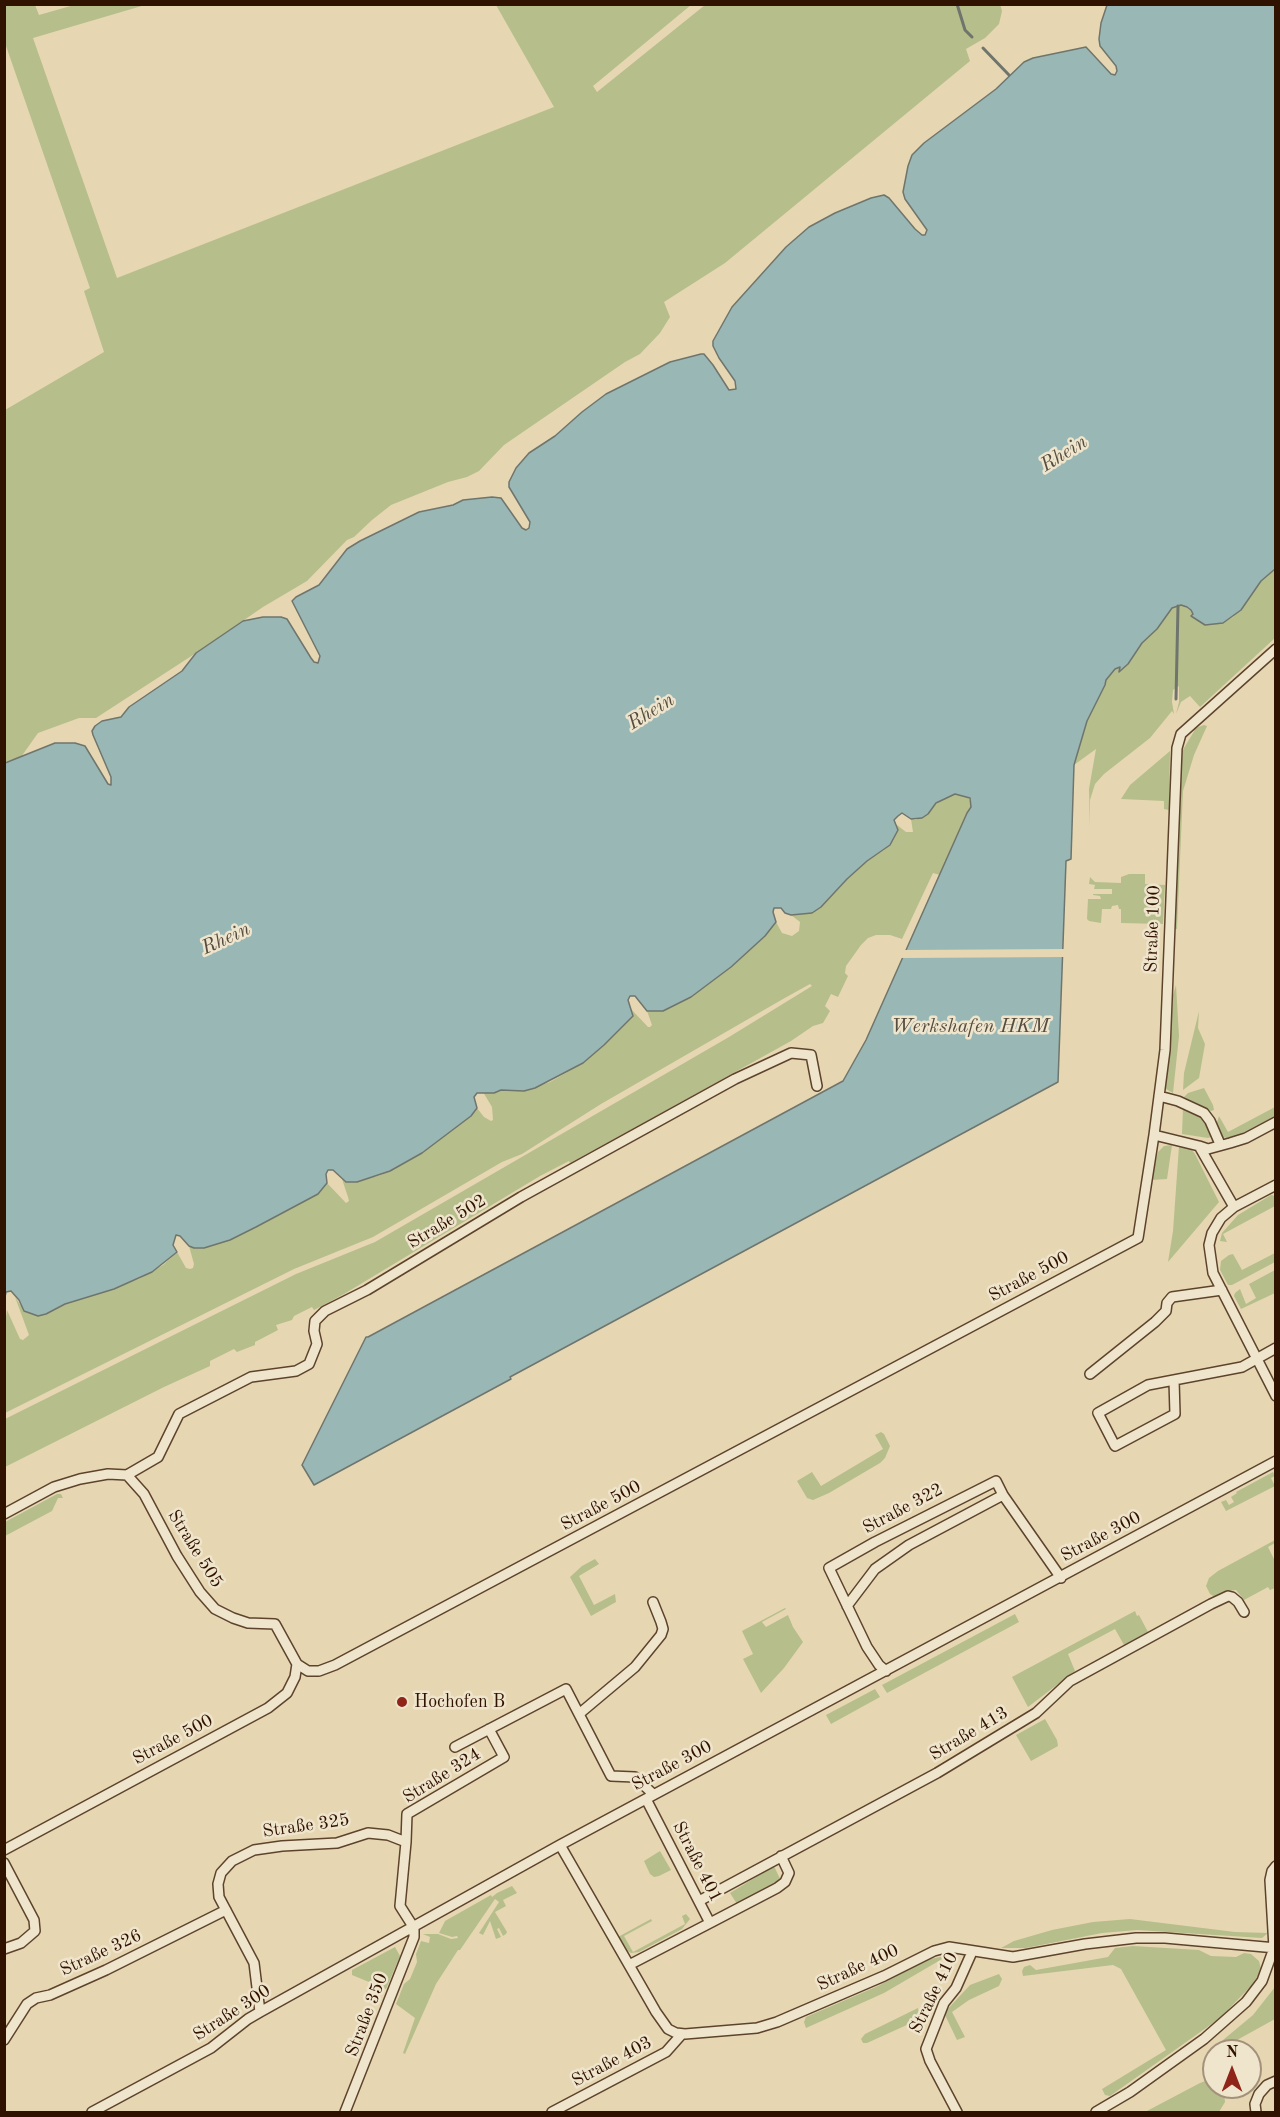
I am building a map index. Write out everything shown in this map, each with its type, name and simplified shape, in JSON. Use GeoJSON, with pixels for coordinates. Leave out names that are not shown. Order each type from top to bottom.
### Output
{"type":"FeatureCollection","features":[{"type":"Feature","properties":{"kind":"street","name":"Straße 100"},"geometry":{"type":"LineString","coordinates":[[1154,1135],[1165,1050],[1177,748],[1181,734],[1275,649]]}},
{"type":"Feature","properties":{"kind":"street","name":"Straße 502"},"geometry":{"type":"LineString","coordinates":[[128,1475],[158,1457],[179,1413],[251,1377],[296,1371],[309,1364],[317,1344],[314,1331],[315,1322],[325,1311],[367,1290],[521,1197],[735,1079],[791,1053],[810,1055],[817,1086]]}},
{"type":"Feature","properties":{"kind":"street"},"geometry":{"type":"LineString","coordinates":[[1159,1096],[1178,1101],[1204,1113],[1220,1144]]}},
{"type":"Feature","properties":{"kind":"street"},"geometry":{"type":"LineString","coordinates":[[1154,1135],[1208,1149],[1246,1138],[1275,1122]]}},
{"type":"Feature","properties":{"kind":"street","name":"Straße 500"},"geometry":{"type":"LineString","coordinates":[[4,1850],[268,1708],[287,1693],[296,1677],[297,1664],[308,1671],[319,1671],[335,1665],[1138,1238],[1154,1135]]}},
{"type":"Feature","properties":{"kind":"street"},"geometry":{"type":"LineString","coordinates":[[1199,1146],[1234,1207]]}},
{"type":"Feature","properties":{"kind":"street"},"geometry":{"type":"LineString","coordinates":[[1275,1185],[1234,1207],[1221,1218],[1212,1233],[1209,1245],[1213,1273],[1275,1395]]}},
{"type":"Feature","properties":{"kind":"street"},"geometry":{"type":"LineString","coordinates":[[1090,1374],[1155,1322],[1166,1311],[1167,1303],[1172,1297],[1222,1290]]}},
{"type":"Feature","properties":{"kind":"street"},"geometry":{"type":"LineString","coordinates":[[1174,1380],[1175,1414],[1115,1446],[1098,1413],[1148,1385],[1174,1380],[1242,1367],[1275,1348]]}},
{"type":"Feature","properties":{"kind":"street","name":"Straße 300"},"geometry":{"type":"LineString","coordinates":[[92,2112],[211,2048],[260,2012],[560,1845],[1061,1578],[1275,1461]]}},
{"type":"Feature","properties":{"kind":"street"},"geometry":{"type":"LineString","coordinates":[[4,1514],[63,1484],[108,1474],[128,1475]]}},
{"type":"Feature","properties":{"kind":"street","name":"Straße 505"},"geometry":{"type":"LineString","coordinates":[[128,1475],[144,1494],[177,1556],[200,1592],[215,1609],[248,1623],[275,1624],[297,1664]]}},
{"type":"Feature","properties":{"kind":"street","name":"Straße 322"},"geometry":{"type":"LineString","coordinates":[[886,1671],[867,1647],[829,1568],[928,1514],[996,1481],[1003,1495]]}},
{"type":"Feature","properties":{"kind":"street"},"geometry":{"type":"LineString","coordinates":[[847,1606],[875,1569],[909,1545],[1003,1495],[1061,1578]]}},
{"type":"Feature","properties":{"kind":"street","name":"Straße 413"},"geometry":{"type":"LineString","coordinates":[[699,1900],[937,1773],[1036,1713],[1070,1681],[1211,1604],[1228,1596],[1238,1602],[1244,1612]]}},
{"type":"Feature","properties":{"kind":"street"},"geometry":{"type":"LineString","coordinates":[[579,1714],[635,1667],[661,1635],[663,1629],[653,1602]]}},
{"type":"Feature","properties":{"kind":"street"},"geometry":{"type":"LineString","coordinates":[[455,1747],[566,1689],[611,1776],[635,1778],[650,1797]]}},
{"type":"Feature","properties":{"kind":"street","name":"Straße 324"},"geometry":{"type":"LineString","coordinates":[[414,1928],[400,1906],[406,1842],[406,1814],[504,1757],[489,1729]]}},
{"type":"Feature","properties":{"kind":"street","name":"Straße 401"},"geometry":{"type":"LineString","coordinates":[[628,1965],[710,1923],[650,1797]]}},
{"type":"Feature","properties":{"kind":"street","name":"Straße 325"},"geometry":{"type":"LineString","coordinates":[[260,2012],[254,1963],[219,1897],[218,1884],[221,1873],[232,1861],[254,1850],[337,1843],[368,1833],[388,1835],[406,1842]]}},
{"type":"Feature","properties":{"kind":"street"},"geometry":{"type":"LineString","coordinates":[[560,1845],[661,2021],[668,2029],[682,2034]]}},
{"type":"Feature","properties":{"kind":"street"},"geometry":{"type":"LineString","coordinates":[[710,1923],[785,1882],[789,1873],[781,1856]]}},
{"type":"Feature","properties":{"kind":"street"},"geometry":{"type":"LineString","coordinates":[[4,1863],[34,1920],[35,1931],[21,1942],[4,1949]]}},
{"type":"Feature","properties":{"kind":"street"},"geometry":{"type":"LineString","coordinates":[[1096,2112],[1130,2092],[1228,2019],[1246,2002],[1262,1981],[1275,1948],[1270,1880],[1275,1866]]}},
{"type":"Feature","properties":{"kind":"street","name":"Straße 326"},"geometry":{"type":"LineString","coordinates":[[4,2040],[27,2004],[36,1998],[50,1995],[106,1970],[226,1910]]}},
{"type":"Feature","properties":{"kind":"street","name":"Straße 350"},"geometry":{"type":"LineString","coordinates":[[345,2112],[414,1936],[414,1928]]}},
{"type":"Feature","properties":{"kind":"street","name":"Straße 400"},"geometry":{"type":"LineString","coordinates":[[682,2034],[757,2028],[777,2022],[884,1976],[934,1950],[949,1947],[1013,1957],[1085,1944],[1136,1938],[1165,1938],[1275,1948]]}},
{"type":"Feature","properties":{"kind":"street","name":"Straße 410"},"geometry":{"type":"LineString","coordinates":[[957,2112],[926,2049],[944,2003],[956,1988],[972,1952]]}},
{"type":"Feature","properties":{"kind":"street","name":"Straße 403"},"geometry":{"type":"LineString","coordinates":[[552,2112],[666,2052],[682,2034]]}},
{"type":"Feature","properties":{"kind":"street"},"geometry":{"type":"LineString","coordinates":[[1256,2112],[1255,2104],[1259,2094],[1275,2080]]}},
{"type":"Feature","properties":{"kind":"green space"},"geometry":{"type":"Polygon","coordinates":[[[1000,4],[1002,11],[999,24],[985,38],[966,49],[970,61],[725,263],[664,302],[670,317],[660,333],[640,354],[504,445],[479,471],[391,505],[354,537],[347,540],[307,581],[263,607],[96,718],[79,718],[38,733],[21,757],[4,762],[5,410],[104,352],[84,291],[90,288],[5,43],[4,5],[35,5],[39,15],[74,5],[145,5],[33,38],[117,278],[554,107],[496,5],[691,5],[593,86],[597,92],[705,5],[1000,4]]]}},
{"type":"Feature","properties":{"kind":"green space"},"geometry":{"type":"Polygon","coordinates":[[[1275,569],[1275,638],[1200,707],[1190,696],[1181,702],[1176,714],[1179,686],[1173,690],[1174,714],[1172,711],[1150,738],[1104,774],[1095,784],[1090,800],[1090,827],[1089,789],[1096,749],[1074,765],[1087,721],[1106,680],[1115,669],[1137,651],[1172,608],[1182,605],[1191,610],[1193,615],[1223,623],[1233,617],[1261,581],[1275,569]]]}},
{"type":"Feature","properties":{"kind":"green space"},"geometry":{"type":"Polygon","coordinates":[[[1207,726],[1194,755],[1183,791],[1177,929],[1174,929],[1181,753],[1196,728],[1207,726]]]}},
{"type":"Feature","properties":{"kind":"green space"},"geometry":{"type":"Polygon","coordinates":[[[1170,751],[1169,810],[1164,809],[1164,801],[1121,799],[1130,785],[1170,751]]]}},
{"type":"Feature","properties":{"kind":"green space"},"geometry":{"type":"Polygon","coordinates":[[[955,794],[968,797],[972,804],[940,875],[933,873],[902,939],[890,935],[876,935],[868,938],[861,945],[846,966],[845,973],[848,976],[838,997],[831,994],[825,1006],[830,1011],[823,1023],[813,1026],[791,1041],[570,1163],[569,1161],[540,1176],[344,1294],[314,1310],[312,1307],[294,1316],[292,1320],[276,1325],[278,1330],[255,1342],[255,1345],[237,1352],[234,1349],[210,1361],[210,1366],[5,1467],[5,1419],[296,1274],[375,1242],[729,1037],[812,986],[810,984],[783,999],[601,1104],[522,1154],[502,1162],[373,1237],[294,1269],[5,1413],[4,1331],[7,1310],[20,1339],[23,1340],[29,1335],[15,1297],[21,1306],[46,1314],[65,1304],[139,1279],[163,1265],[177,1252],[186,1268],[193,1268],[189,1246],[194,1248],[256,1227],[318,1194],[327,1183],[346,1203],[349,1201],[342,1179],[346,1182],[378,1176],[390,1171],[422,1153],[477,1108],[484,1117],[493,1120],[492,1107],[483,1092],[524,1091],[550,1082],[583,1063],[604,1045],[633,1016],[632,1010],[650,1027],[652,1025],[647,1011],[663,1011],[691,997],[731,967],[765,936],[776,922],[782,933],[792,936],[799,931],[800,922],[791,915],[812,913],[821,907],[847,879],[867,861],[884,850],[898,830],[897,825],[906,832],[913,832],[911,819],[916,820],[944,798],[955,794]]]}},
{"type":"Feature","properties":{"kind":"green space"},"geometry":{"type":"Polygon","coordinates":[[[1129,874],[1145,874],[1145,884],[1165,885],[1163,924],[1121,923],[1121,909],[1118,905],[1112,906],[1111,909],[1102,909],[1101,923],[1089,921],[1087,919],[1088,899],[1101,899],[1100,896],[1093,894],[1112,894],[1112,889],[1094,889],[1095,885],[1089,884],[1090,877],[1095,882],[1121,883],[1121,877],[1129,874]]]}},
{"type":"Feature","properties":{"kind":"green space"},"geometry":{"type":"Polygon","coordinates":[[[1176,985],[1179,1036],[1173,1093],[1163,1084],[1166,1080],[1173,995],[1176,985]]]}},
{"type":"Feature","properties":{"kind":"green space"},"geometry":{"type":"Polygon","coordinates":[[[1199,1011],[1198,1028],[1205,1044],[1199,1078],[1183,1090],[1184,1073],[1199,1011]]]}},
{"type":"Feature","properties":{"kind":"green space"},"geometry":{"type":"Polygon","coordinates":[[[1204,1088],[1214,1110],[1211,1111],[1184,1097],[1188,1093],[1204,1088]]]}},
{"type":"Feature","properties":{"kind":"green space"},"geometry":{"type":"Polygon","coordinates":[[[1183,1107],[1205,1120],[1212,1134],[1211,1137],[1182,1134],[1183,1107]]]}},
{"type":"Feature","properties":{"kind":"green space"},"geometry":{"type":"Polygon","coordinates":[[[1275,1107],[1275,1116],[1231,1139],[1222,1137],[1216,1125],[1219,1116],[1228,1132],[1275,1107]]]}},
{"type":"Feature","properties":{"kind":"green space"},"geometry":{"type":"Polygon","coordinates":[[[1172,1145],[1167,1179],[1151,1180],[1158,1152],[1164,1146],[1172,1145]]]}},
{"type":"Feature","properties":{"kind":"green space"},"geometry":{"type":"Polygon","coordinates":[[[1179,1146],[1191,1149],[1195,1154],[1219,1202],[1168,1262],[1173,1231],[1179,1146]]]}},
{"type":"Feature","properties":{"kind":"green space"},"geometry":{"type":"Polygon","coordinates":[[[1271,1195],[1275,1196],[1275,1206],[1223,1234],[1227,1242],[1220,1241],[1222,1233],[1238,1215],[1271,1195]]]}},
{"type":"Feature","properties":{"kind":"green space"},"geometry":{"type":"Polygon","coordinates":[[[1275,1253],[1275,1262],[1232,1285],[1228,1285],[1220,1270],[1221,1261],[1229,1255],[1233,1254],[1242,1270],[1275,1253]]]}},
{"type":"Feature","properties":{"kind":"green space"},"geometry":{"type":"Polygon","coordinates":[[[1275,1270],[1275,1293],[1241,1309],[1234,1296],[1235,1293],[1240,1289],[1246,1304],[1256,1298],[1249,1284],[1275,1270]]]}},
{"type":"Feature","properties":{"kind":"green space"},"geometry":{"type":"Polygon","coordinates":[[[881,1432],[890,1446],[880,1463],[829,1493],[813,1500],[807,1498],[797,1481],[812,1472],[821,1486],[883,1449],[875,1435],[881,1432]]]}},
{"type":"Feature","properties":{"kind":"green space"},"geometry":{"type":"Polygon","coordinates":[[[1273,1472],[1275,1476],[1271,1478],[1275,1486],[1226,1511],[1221,1502],[1226,1500],[1229,1505],[1234,1502],[1231,1497],[1236,1492],[1273,1472]]]}},
{"type":"Feature","properties":{"kind":"green space"},"geometry":{"type":"Polygon","coordinates":[[[61,1494],[63,1498],[58,1498],[52,1511],[5,1536],[5,1522],[61,1494]]]}},
{"type":"Feature","properties":{"kind":"green space"},"geometry":{"type":"Polygon","coordinates":[[[1275,1540],[1275,1543],[1268,1547],[1275,1561],[1275,1588],[1270,1590],[1268,1587],[1244,1600],[1236,1590],[1215,1597],[1210,1594],[1206,1586],[1209,1578],[1275,1540]]]}},
{"type":"Feature","properties":{"kind":"green space"},"geometry":{"type":"Polygon","coordinates":[[[595,1559],[599,1564],[579,1576],[594,1605],[615,1594],[616,1602],[591,1616],[570,1577],[582,1566],[595,1559]]]}},
{"type":"Feature","properties":{"kind":"green space"},"geometry":{"type":"Polygon","coordinates":[[[785,1608],[762,1622],[766,1627],[788,1615],[803,1642],[784,1668],[761,1693],[743,1659],[753,1654],[742,1631],[785,1608]]]}},
{"type":"Feature","properties":{"kind":"green space"},"geometry":{"type":"Polygon","coordinates":[[[1135,1611],[1148,1632],[1124,1645],[1115,1629],[1068,1654],[1075,1671],[1028,1707],[1012,1677],[1135,1611]]]}},
{"type":"Feature","properties":{"kind":"green space"},"geometry":{"type":"Polygon","coordinates":[[[1015,1614],[1019,1622],[887,1693],[882,1685],[1015,1614]]]}},
{"type":"Feature","properties":{"kind":"green space"},"geometry":{"type":"Polygon","coordinates":[[[875,1689],[880,1697],[831,1724],[826,1715],[875,1689]]]}},
{"type":"Feature","properties":{"kind":"green space"},"geometry":{"type":"Polygon","coordinates":[[[1045,1719],[1058,1746],[1031,1761],[1016,1735],[1045,1719]]]}},
{"type":"Feature","properties":{"kind":"green space"},"geometry":{"type":"Polygon","coordinates":[[[660,1851],[671,1870],[654,1877],[650,1874],[644,1861],[660,1851]]]}},
{"type":"Feature","properties":{"kind":"green space"},"geometry":{"type":"Polygon","coordinates":[[[774,1866],[781,1881],[737,1904],[730,1893],[774,1866]]]}},
{"type":"Feature","properties":{"kind":"green space"},"geometry":{"type":"Polygon","coordinates":[[[512,1886],[517,1893],[503,1900],[506,1906],[495,1912],[506,1934],[503,1936],[499,1928],[497,1929],[501,1937],[496,1939],[490,1921],[483,1935],[479,1933],[499,1902],[495,1899],[436,1984],[405,2054],[403,2053],[415,2018],[396,2004],[417,1962],[416,1954],[421,1941],[429,1943],[430,1937],[423,1934],[458,1938],[439,1933],[445,1921],[512,1886]]]}},
{"type":"Feature","properties":{"kind":"green space"},"geometry":{"type":"Polygon","coordinates":[[[686,1914],[690,1919],[682,1929],[639,1952],[631,1953],[626,1950],[618,1937],[651,1919],[652,1921],[624,1936],[633,1952],[685,1924],[682,1916],[686,1914]]]}},
{"type":"Feature","properties":{"kind":"green space"},"geometry":{"type":"Polygon","coordinates":[[[1130,1919],[1235,1932],[1268,1933],[1262,1938],[1137,1930],[1102,1933],[1026,1948],[1001,1948],[1014,1941],[1052,1930],[1093,1922],[1130,1919]]]}},
{"type":"Feature","properties":{"kind":"green space"},"geometry":{"type":"Polygon","coordinates":[[[1133,1946],[1199,1950],[1211,1956],[1236,1957],[1244,1953],[1251,1954],[1259,1961],[1261,1969],[1250,1987],[1220,2018],[1110,2096],[1105,2095],[1102,2089],[1166,2050],[1121,1969],[1113,1965],[1023,1976],[1022,1971],[1024,1967],[1030,1965],[1036,1970],[1108,1957],[1115,1948],[1133,1946]]]}},
{"type":"Feature","properties":{"kind":"green space"},"geometry":{"type":"Polygon","coordinates":[[[395,1947],[400,1956],[386,1989],[352,1975],[352,1970],[395,1947]]]}},
{"type":"Feature","properties":{"kind":"green space"},"geometry":{"type":"Polygon","coordinates":[[[949,1955],[884,1993],[806,2028],[804,2022],[806,2017],[878,1986],[926,1960],[949,1955]]]}},
{"type":"Feature","properties":{"kind":"green space"},"geometry":{"type":"Polygon","coordinates":[[[999,1974],[1002,1979],[999,1986],[969,2000],[952,2012],[965,2037],[957,2040],[944,2013],[970,1985],[999,1974]]]}},
{"type":"Feature","properties":{"kind":"green space"},"geometry":{"type":"Polygon","coordinates":[[[1275,1987],[1275,2019],[1239,2039],[1224,2039],[1253,2015],[1275,1987]]]}},
{"type":"Feature","properties":{"kind":"green space"},"geometry":{"type":"Polygon","coordinates":[[[918,2008],[919,2014],[909,2024],[863,2043],[861,2039],[865,2034],[918,2008]]]}},
{"type":"Feature","properties":{"kind":"green space"},"geometry":{"type":"Polygon","coordinates":[[[1202,2082],[1202,2099],[1225,2099],[1219,2112],[1145,2112],[1202,2082]]]}},
{"type":"Feature","properties":{"kind":"water"},"geometry":{"type":"Polygon","coordinates":[[[1107,5],[1275,5],[1275,569],[1261,581],[1241,610],[1223,623],[1205,625],[1191,616],[1193,614],[1187,607],[1181,605],[1172,608],[1157,629],[1142,643],[1128,664],[1119,672],[1120,667],[1115,669],[1106,680],[1087,721],[1074,765],[1071,859],[1066,861],[1058,1082],[314,1485],[302,1465],[366,1337],[843,1081],[866,1040],[971,807],[970,798],[955,794],[936,803],[922,818],[911,819],[902,813],[898,816],[894,820],[898,830],[890,845],[867,861],[821,907],[812,913],[791,915],[785,913],[781,908],[774,908],[776,922],[765,936],[731,967],[691,997],[663,1011],[647,1011],[635,996],[630,996],[628,1000],[633,1016],[583,1063],[535,1088],[524,1091],[501,1090],[494,1093],[477,1093],[474,1097],[477,1108],[471,1116],[422,1153],[390,1171],[357,1182],[346,1182],[333,1170],[328,1170],[327,1183],[318,1194],[256,1227],[230,1240],[204,1248],[189,1246],[180,1236],[176,1235],[173,1245],[177,1252],[152,1272],[114,1289],[65,1304],[46,1314],[38,1316],[24,1311],[19,1300],[11,1291],[6,1292],[5,1297],[5,763],[55,743],[75,743],[85,746],[108,784],[111,785],[111,777],[93,735],[92,731],[95,726],[102,721],[121,717],[129,707],[182,671],[196,653],[243,621],[263,617],[287,619],[311,658],[318,663],[320,656],[292,601],[319,585],[347,549],[419,512],[453,505],[463,500],[501,498],[522,528],[526,530],[530,522],[509,487],[516,468],[529,453],[555,436],[606,394],[670,362],[701,354],[704,354],[713,365],[729,390],[736,389],[735,381],[719,358],[713,341],[732,307],[786,247],[809,227],[835,213],[884,195],[915,229],[925,235],[927,230],[905,199],[903,192],[912,155],[924,143],[996,89],[1024,62],[1033,58],[1086,47],[1111,74],[1115,75],[1116,66],[1100,46],[1099,39],[1107,5]]]}},
{"type":"Feature","properties":{"kind":"pier"},"geometry":{"type":"Polygon","coordinates":[[[1066,949],[1066,957],[899,958],[903,950],[1066,949]]]}},
{"type":"Feature","properties":{"kind":"waterway"},"geometry":{"type":"LineString","coordinates":[[957,4],[965,30],[972,37]]}},
{"type":"Feature","properties":{"kind":"waterway"},"geometry":{"type":"LineString","coordinates":[[983,48],[1009,75]]}},
{"type":"Feature","properties":{"kind":"waterway"},"geometry":{"type":"LineString","coordinates":[[1176,699],[1178,606]]}},
{"type":"Feature","properties":{"kind":"place","name":"Hochofen B"},"geometry":{"type":"Point","coordinates":[402,1702]}},
{"type":"Feature","properties":{"kind":"water label","name":"Rhein"},"geometry":{"type":"Point","coordinates":[1064,454]}},
{"type":"Feature","properties":{"kind":"water label","name":"Rhein"},"geometry":{"type":"Point","coordinates":[651,712]}},
{"type":"Feature","properties":{"kind":"water label","name":"Rhein"},"geometry":{"type":"Point","coordinates":[226,939]}},
{"type":"Feature","properties":{"kind":"water label","name":"Werkshafen HKM"},"geometry":{"type":"Point","coordinates":[970,1027]}}]}
